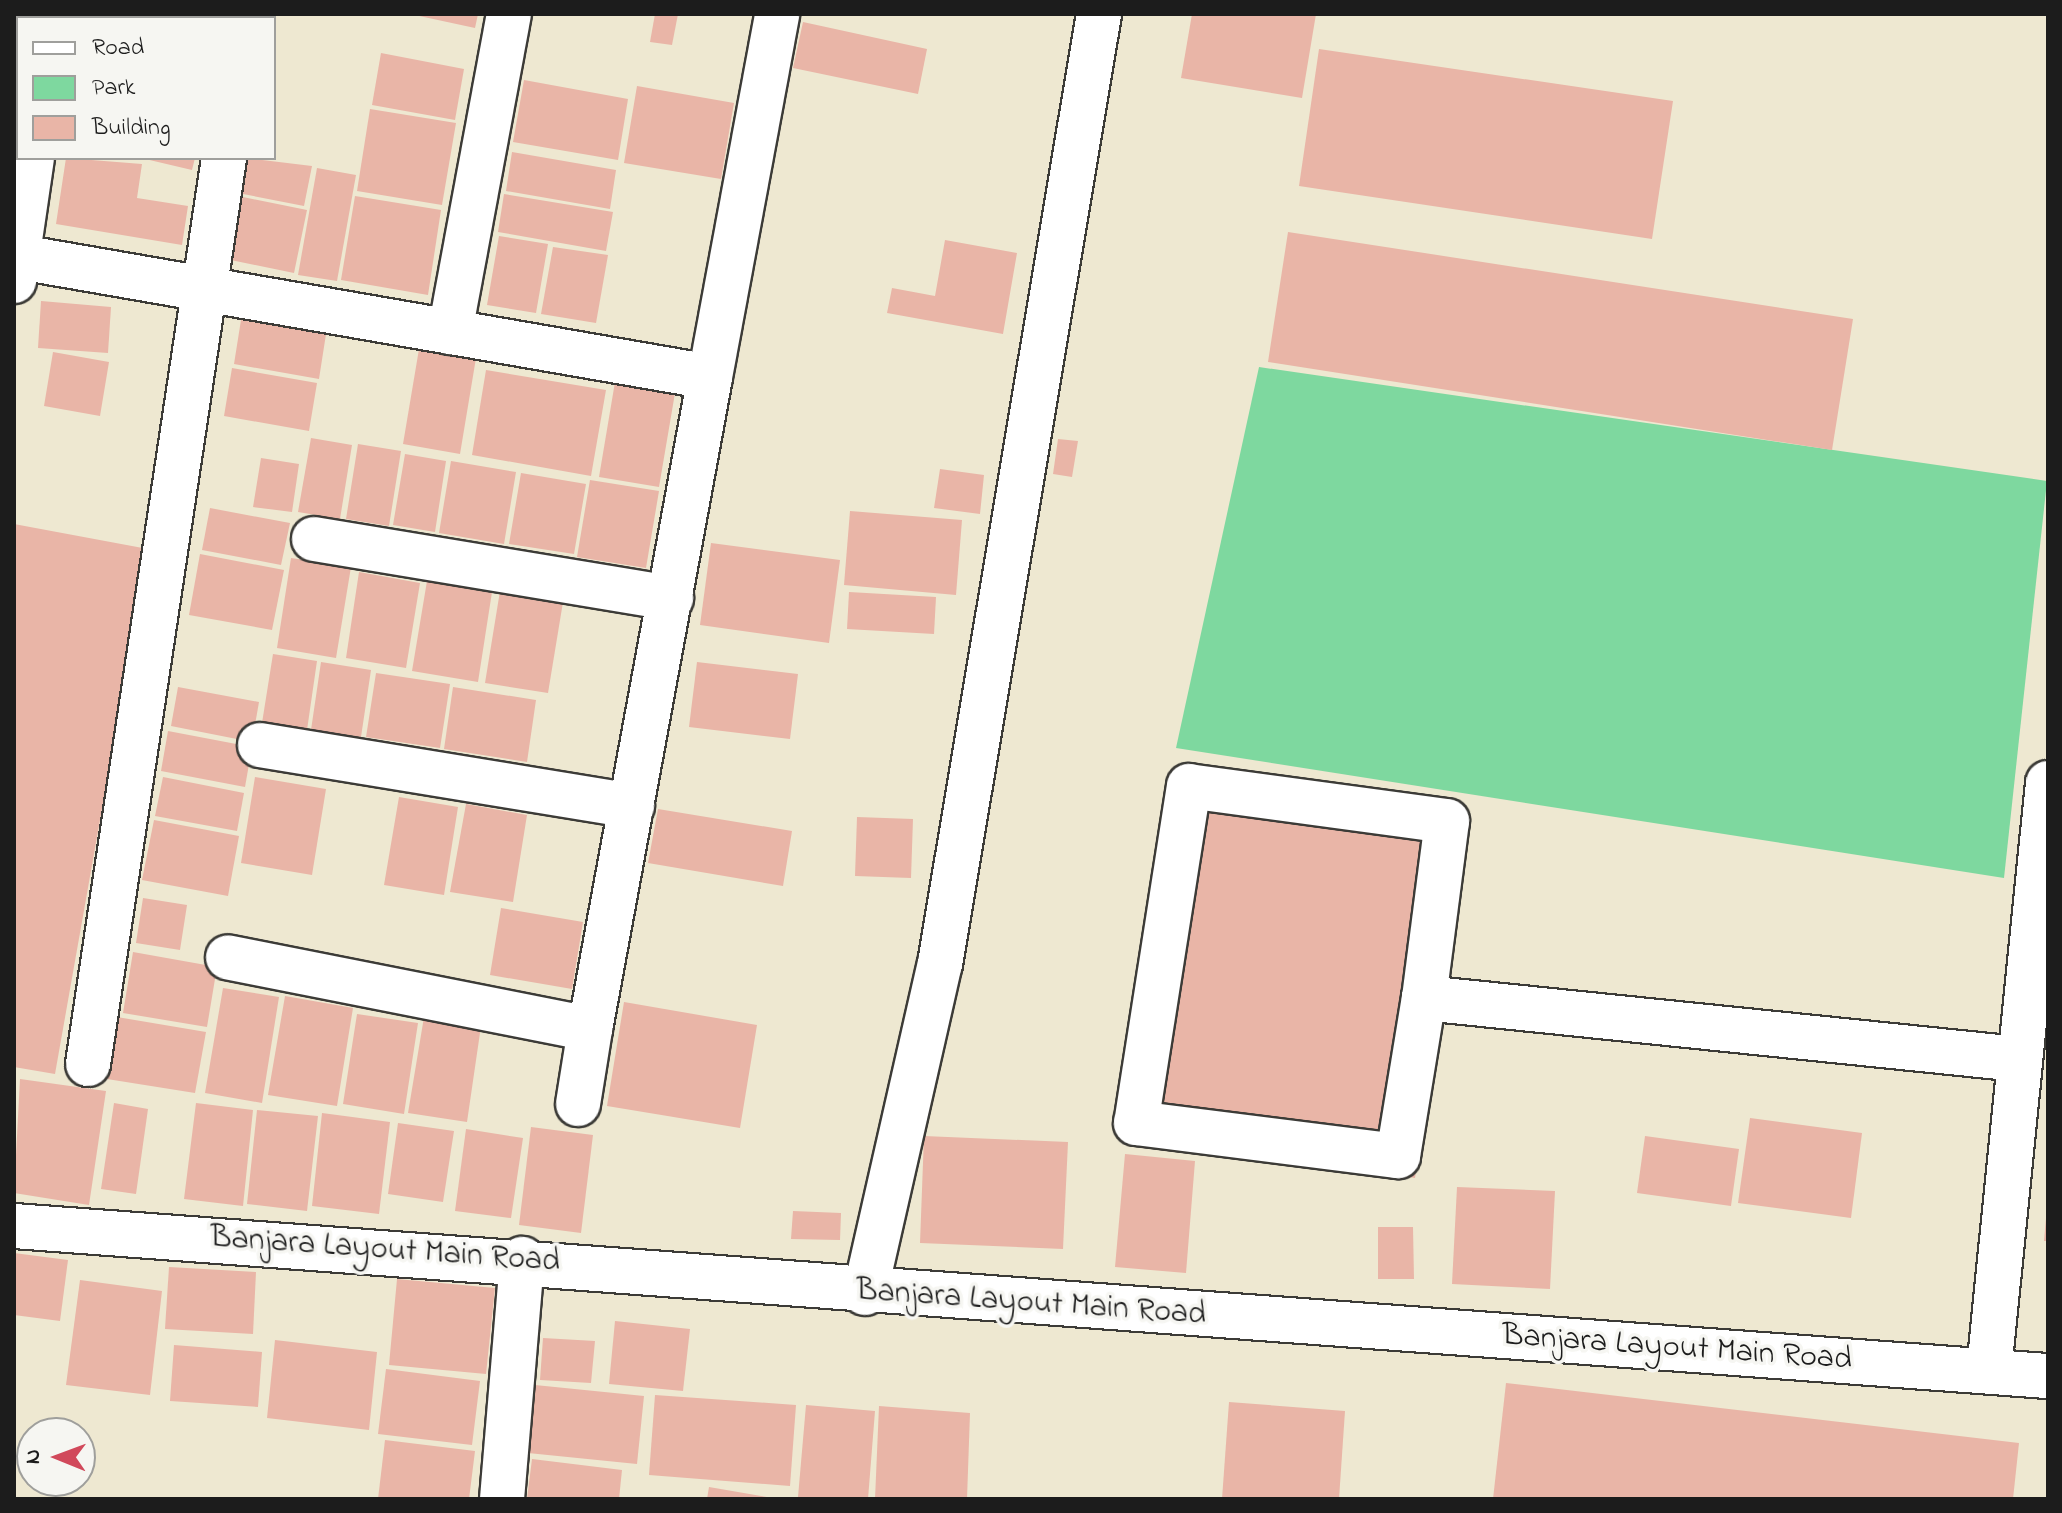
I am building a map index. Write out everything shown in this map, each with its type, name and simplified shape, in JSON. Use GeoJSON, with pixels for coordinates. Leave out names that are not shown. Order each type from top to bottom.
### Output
{"type":"FeatureCollection","features":[{"type":"Feature","properties":{"kind":"street"},"geometry":{"type":"LineString","coordinates":[[450,332],[509,14]]}},
{"type":"Feature","properties":{"kind":"street"},"geometry":{"type":"LineString","coordinates":[[578,1104],[777,14]]}},
{"type":"Feature","properties":{"kind":"street"},"geometry":{"type":"LineString","coordinates":[[865,1293],[940,964],[1099,14]]}},
{"type":"Feature","properties":{"kind":"street"},"geometry":{"type":"LineString","coordinates":[[32,160],[15,265],[207,290],[710,377]]}},
{"type":"Feature","properties":{"kind":"street"},"geometry":{"type":"LineString","coordinates":[[88,1064],[207,290],[224,160]]}},
{"type":"Feature","properties":{"kind":"street"},"geometry":{"type":"LineString","coordinates":[[314,539],[671,598]]}},
{"type":"Feature","properties":{"kind":"street"},"geometry":{"type":"LineString","coordinates":[[260,745],[632,806]]}},
{"type":"Feature","properties":{"kind":"street"},"geometry":{"type":"LineString","coordinates":[[1989,1370],[2048,783]]}},
{"type":"Feature","properties":{"kind":"street"},"geometry":{"type":"LineString","coordinates":[[1189,786],[1447,821],[1424,998],[1398,1156],[1136,1123],[1189,786]]}},
{"type":"Feature","properties":{"kind":"street"},"geometry":{"type":"LineString","coordinates":[[228,957],[590,1029]]}},
{"type":"Feature","properties":{"kind":"street"},"geometry":{"type":"LineString","coordinates":[[1424,998],[2018,1059]]}},
{"type":"Feature","properties":{"kind":"street","name":"Banjara Layout Main Road"},"geometry":{"type":"LineString","coordinates":[[14,1226],[522,1259],[865,1293],[2048,1376]]}},
{"type":"Feature","properties":{"kind":"street"},"geometry":{"type":"LineString","coordinates":[[502,1499],[522,1259]]}},
{"type":"Feature","properties":{"kind":"green space"},"geometry":{"type":"Polygon","coordinates":[[[1259,367],[2047,481],[2004,878],[1176,748],[1259,367]]]}},
{"type":"Feature","properties":{"kind":"building"},"geometry":{"type":"Polygon","coordinates":[[[124,14],[223,14],[173,16],[124,14]]]}},
{"type":"Feature","properties":{"kind":"building"},"geometry":{"type":"Polygon","coordinates":[[[410,14],[478,14],[475,28],[410,14]]]}},
{"type":"Feature","properties":{"kind":"building"},"geometry":{"type":"Polygon","coordinates":[[[655,14],[678,14],[672,45],[650,42],[655,14]]]}},
{"type":"Feature","properties":{"kind":"building"},"geometry":{"type":"Polygon","coordinates":[[[1192,14],[1316,14],[1302,98],[1181,78],[1192,14]]]}},
{"type":"Feature","properties":{"kind":"building"},"geometry":{"type":"Polygon","coordinates":[[[803,22],[927,49],[918,94],[793,68],[803,22]]]}},
{"type":"Feature","properties":{"kind":"building"},"geometry":{"type":"Polygon","coordinates":[[[1319,49],[1673,101],[1652,239],[1299,186],[1319,49]]]}},
{"type":"Feature","properties":{"kind":"building"},"geometry":{"type":"Polygon","coordinates":[[[381,53],[464,69],[455,120],[372,105],[381,53]]]}},
{"type":"Feature","properties":{"kind":"building"},"geometry":{"type":"Polygon","coordinates":[[[524,80],[628,99],[618,160],[513,142],[524,80]]]}},
{"type":"Feature","properties":{"kind":"building"},"geometry":{"type":"Polygon","coordinates":[[[637,86],[734,103],[721,179],[624,163],[637,86]]]}},
{"type":"Feature","properties":{"kind":"building"},"geometry":{"type":"Polygon","coordinates":[[[370,109],[456,123],[442,205],[357,191],[370,109]]]}},
{"type":"Feature","properties":{"kind":"building"},"geometry":{"type":"Polygon","coordinates":[[[512,152],[616,170],[610,209],[506,191],[512,152]]]}},
{"type":"Feature","properties":{"kind":"building"},"geometry":{"type":"Polygon","coordinates":[[[66,160],[142,164],[137,198],[188,206],[182,245],[56,224],[66,160]]]}},
{"type":"Feature","properties":{"kind":"building"},"geometry":{"type":"Polygon","coordinates":[[[150,160],[194,160],[192,170],[150,160]]]}},
{"type":"Feature","properties":{"kind":"building"},"geometry":{"type":"Polygon","coordinates":[[[245,160],[312,166],[304,206],[238,193],[245,160]]]}},
{"type":"Feature","properties":{"kind":"building"},"geometry":{"type":"Polygon","coordinates":[[[317,168],[356,175],[337,281],[298,275],[317,168]]]}},
{"type":"Feature","properties":{"kind":"building"},"geometry":{"type":"Polygon","coordinates":[[[504,194],[613,212],[606,251],[498,232],[504,194]]]}},
{"type":"Feature","properties":{"kind":"building"},"geometry":{"type":"Polygon","coordinates":[[[238,196],[307,210],[294,273],[226,259],[238,196]]]}},
{"type":"Feature","properties":{"kind":"building"},"geometry":{"type":"Polygon","coordinates":[[[355,196],[441,210],[428,295],[341,280],[355,196]]]}},
{"type":"Feature","properties":{"kind":"building"},"geometry":{"type":"Polygon","coordinates":[[[1288,232],[1853,319],[1832,450],[1268,362],[1288,232]]]}},
{"type":"Feature","properties":{"kind":"building"},"geometry":{"type":"Polygon","coordinates":[[[499,236],[548,244],[536,313],[487,305],[499,236]]]}},
{"type":"Feature","properties":{"kind":"building"},"geometry":{"type":"Polygon","coordinates":[[[945,240],[1017,253],[1003,334],[887,313],[892,288],[935,296],[945,240]]]}},
{"type":"Feature","properties":{"kind":"building"},"geometry":{"type":"Polygon","coordinates":[[[553,247],[608,255],[596,323],[541,314],[553,247]]]}},
{"type":"Feature","properties":{"kind":"building"},"geometry":{"type":"Polygon","coordinates":[[[41,301],[111,307],[108,353],[38,348],[41,301]]]}},
{"type":"Feature","properties":{"kind":"building"},"geometry":{"type":"Polygon","coordinates":[[[241,320],[326,334],[319,379],[234,364],[241,320]]]}},
{"type":"Feature","properties":{"kind":"building"},"geometry":{"type":"Polygon","coordinates":[[[419,349],[476,358],[460,454],[403,444],[419,349]]]}},
{"type":"Feature","properties":{"kind":"building"},"geometry":{"type":"Polygon","coordinates":[[[53,352],[109,362],[100,416],[44,406],[53,352]]]}},
{"type":"Feature","properties":{"kind":"building"},"geometry":{"type":"Polygon","coordinates":[[[232,368],[317,383],[309,431],[224,416],[232,368]]]}},
{"type":"Feature","properties":{"kind":"building"},"geometry":{"type":"Polygon","coordinates":[[[486,370],[606,390],[591,476],[472,455],[486,370]]]}},
{"type":"Feature","properties":{"kind":"building"},"geometry":{"type":"Polygon","coordinates":[[[615,382],[675,393],[659,487],[599,477],[615,382]]]}},
{"type":"Feature","properties":{"kind":"building"},"geometry":{"type":"Polygon","coordinates":[[[311,438],[352,445],[340,519],[298,512],[311,438]]]}},
{"type":"Feature","properties":{"kind":"building"},"geometry":{"type":"Polygon","coordinates":[[[1058,439],[1078,441],[1072,477],[1053,474],[1058,439]]]}},
{"type":"Feature","properties":{"kind":"building"},"geometry":{"type":"Polygon","coordinates":[[[358,444],[401,451],[389,526],[346,519],[358,444]]]}},
{"type":"Feature","properties":{"kind":"building"},"geometry":{"type":"Polygon","coordinates":[[[405,454],[446,461],[435,532],[393,525],[405,454]]]}},
{"type":"Feature","properties":{"kind":"building"},"geometry":{"type":"Polygon","coordinates":[[[261,458],[299,464],[292,512],[253,507],[261,458]]]}},
{"type":"Feature","properties":{"kind":"building"},"geometry":{"type":"Polygon","coordinates":[[[451,461],[516,472],[504,544],[439,533],[451,461]]]}},
{"type":"Feature","properties":{"kind":"building"},"geometry":{"type":"Polygon","coordinates":[[[940,469],[984,475],[980,514],[934,508],[940,469]]]}},
{"type":"Feature","properties":{"kind":"building"},"geometry":{"type":"Polygon","coordinates":[[[521,473],[586,484],[574,554],[509,544],[521,473]]]}},
{"type":"Feature","properties":{"kind":"building"},"geometry":{"type":"Polygon","coordinates":[[[590,480],[659,491],[646,568],[577,557],[590,480]]]}},
{"type":"Feature","properties":{"kind":"building"},"geometry":{"type":"Polygon","coordinates":[[[210,508],[290,523],[281,565],[202,550],[210,508]]]}},
{"type":"Feature","properties":{"kind":"building"},"geometry":{"type":"Polygon","coordinates":[[[850,511],[962,520],[956,595],[844,585],[850,511]]]}},
{"type":"Feature","properties":{"kind":"building"},"geometry":{"type":"Polygon","coordinates":[[[14,524],[148,549],[55,1074],[14,1067],[14,524]]]}},
{"type":"Feature","properties":{"kind":"building"},"geometry":{"type":"Polygon","coordinates":[[[711,543],[840,560],[829,643],[700,625],[711,543]]]}},
{"type":"Feature","properties":{"kind":"building"},"geometry":{"type":"Polygon","coordinates":[[[200,554],[284,570],[272,630],[189,615],[200,554]]]}},
{"type":"Feature","properties":{"kind":"building"},"geometry":{"type":"Polygon","coordinates":[[[291,558],[351,567],[336,658],[277,648],[291,558]]]}},
{"type":"Feature","properties":{"kind":"building"},"geometry":{"type":"Polygon","coordinates":[[[359,572],[420,583],[406,668],[346,658],[359,572]]]}},
{"type":"Feature","properties":{"kind":"building"},"geometry":{"type":"Polygon","coordinates":[[[427,581],[492,592],[478,682],[412,671],[427,581]]]}},
{"type":"Feature","properties":{"kind":"building"},"geometry":{"type":"Polygon","coordinates":[[[500,591],[563,602],[548,693],[485,683],[500,591]]]}},
{"type":"Feature","properties":{"kind":"building"},"geometry":{"type":"Polygon","coordinates":[[[849,592],[936,597],[934,634],[847,629],[849,592]]]}},
{"type":"Feature","properties":{"kind":"building"},"geometry":{"type":"Polygon","coordinates":[[[273,654],[317,661],[307,730],[262,723],[273,654]]]}},
{"type":"Feature","properties":{"kind":"building"},"geometry":{"type":"Polygon","coordinates":[[[321,662],[371,670],[361,737],[311,730],[321,662]]]}},
{"type":"Feature","properties":{"kind":"building"},"geometry":{"type":"Polygon","coordinates":[[[697,662],[798,674],[790,739],[689,727],[697,662]]]}},
{"type":"Feature","properties":{"kind":"building"},"geometry":{"type":"Polygon","coordinates":[[[376,673],[450,684],[440,748],[366,737],[376,673]]]}},
{"type":"Feature","properties":{"kind":"building"},"geometry":{"type":"Polygon","coordinates":[[[178,687],[259,702],[252,742],[171,726],[178,687]]]}},
{"type":"Feature","properties":{"kind":"building"},"geometry":{"type":"Polygon","coordinates":[[[453,687],[536,700],[527,762],[444,749],[453,687]]]}},
{"type":"Feature","properties":{"kind":"building"},"geometry":{"type":"Polygon","coordinates":[[[168,731],[252,747],[245,787],[161,771],[168,731]]]}},
{"type":"Feature","properties":{"kind":"building"},"geometry":{"type":"Polygon","coordinates":[[[1179,775],[1470,821],[1415,1178],[1125,1133],[1179,775]]]}},
{"type":"Feature","properties":{"kind":"building"},"geometry":{"type":"Polygon","coordinates":[[[163,777],[244,793],[237,831],[155,816],[163,777]]]}},
{"type":"Feature","properties":{"kind":"building"},"geometry":{"type":"Polygon","coordinates":[[[255,777],[326,789],[312,875],[241,863],[255,777]]]}},
{"type":"Feature","properties":{"kind":"building"},"geometry":{"type":"Polygon","coordinates":[[[399,797],[458,807],[444,895],[384,885],[399,797]]]}},
{"type":"Feature","properties":{"kind":"building"},"geometry":{"type":"Polygon","coordinates":[[[466,804],[527,815],[513,902],[450,892],[466,804]]]}},
{"type":"Feature","properties":{"kind":"building"},"geometry":{"type":"Polygon","coordinates":[[[658,809],[792,831],[783,886],[648,863],[658,809]]]}},
{"type":"Feature","properties":{"kind":"building"},"geometry":{"type":"Polygon","coordinates":[[[857,817],[913,819],[911,878],[855,876],[857,817]]]}},
{"type":"Feature","properties":{"kind":"building"},"geometry":{"type":"Polygon","coordinates":[[[154,820],[239,836],[228,896],[142,880],[154,820]]]}},
{"type":"Feature","properties":{"kind":"building"},"geometry":{"type":"Polygon","coordinates":[[[143,898],[187,905],[180,950],[136,943],[143,898]]]}},
{"type":"Feature","properties":{"kind":"building"},"geometry":{"type":"Polygon","coordinates":[[[501,908],[583,922],[572,989],[490,975],[501,908]]]}},
{"type":"Feature","properties":{"kind":"building"},"geometry":{"type":"Polygon","coordinates":[[[133,952],[217,967],[207,1027],[123,1013],[133,952]]]}},
{"type":"Feature","properties":{"kind":"building"},"geometry":{"type":"Polygon","coordinates":[[[223,988],[279,997],[262,1103],[205,1093],[223,988]]]}},
{"type":"Feature","properties":{"kind":"building"},"geometry":{"type":"Polygon","coordinates":[[[285,996],[353,1008],[337,1106],[268,1095],[285,996]]]}},
{"type":"Feature","properties":{"kind":"building"},"geometry":{"type":"Polygon","coordinates":[[[624,1002],[757,1025],[740,1128],[607,1106],[624,1002]]]}},
{"type":"Feature","properties":{"kind":"building"},"geometry":{"type":"Polygon","coordinates":[[[357,1014],[418,1023],[404,1114],[343,1104],[357,1014]]]}},
{"type":"Feature","properties":{"kind":"building"},"geometry":{"type":"Polygon","coordinates":[[[117,1017],[206,1032],[195,1093],[107,1079],[117,1017]]]}},
{"type":"Feature","properties":{"kind":"building"},"geometry":{"type":"Polygon","coordinates":[[[424,1017],[481,1026],[467,1122],[408,1113],[424,1017]]]}},
{"type":"Feature","properties":{"kind":"building"},"geometry":{"type":"Polygon","coordinates":[[[20,1079],[106,1091],[89,1205],[14,1193],[20,1079]]]}},
{"type":"Feature","properties":{"kind":"building"},"geometry":{"type":"Polygon","coordinates":[[[114,1103],[148,1109],[136,1194],[101,1189],[114,1103]]]}},
{"type":"Feature","properties":{"kind":"building"},"geometry":{"type":"Polygon","coordinates":[[[196,1103],[253,1110],[243,1206],[184,1199],[196,1103]]]}},
{"type":"Feature","properties":{"kind":"building"},"geometry":{"type":"Polygon","coordinates":[[[257,1110],[318,1116],[307,1211],[247,1204],[257,1110]]]}},
{"type":"Feature","properties":{"kind":"building"},"geometry":{"type":"Polygon","coordinates":[[[322,1113],[390,1122],[379,1214],[312,1206],[322,1113]]]}},
{"type":"Feature","properties":{"kind":"building"},"geometry":{"type":"Polygon","coordinates":[[[1750,1118],[1862,1133],[1851,1218],[1738,1203],[1750,1118]]]}},
{"type":"Feature","properties":{"kind":"building"},"geometry":{"type":"Polygon","coordinates":[[[398,1123],[454,1131],[443,1202],[388,1194],[398,1123]]]}},
{"type":"Feature","properties":{"kind":"building"},"geometry":{"type":"Polygon","coordinates":[[[531,1127],[593,1135],[581,1233],[519,1225],[531,1127]]]}},
{"type":"Feature","properties":{"kind":"building"},"geometry":{"type":"Polygon","coordinates":[[[466,1129],[523,1138],[511,1218],[455,1211],[466,1129]]]}},
{"type":"Feature","properties":{"kind":"building"},"geometry":{"type":"Polygon","coordinates":[[[924,1136],[1068,1142],[1063,1249],[920,1243],[924,1136]]]}},
{"type":"Feature","properties":{"kind":"building"},"geometry":{"type":"Polygon","coordinates":[[[1645,1136],[1739,1149],[1731,1206],[1637,1193],[1645,1136]]]}},
{"type":"Feature","properties":{"kind":"building"},"geometry":{"type":"Polygon","coordinates":[[[1125,1154],[1195,1161],[1186,1273],[1115,1267],[1125,1154]]]}},
{"type":"Feature","properties":{"kind":"building"},"geometry":{"type":"Polygon","coordinates":[[[1457,1187],[1555,1191],[1550,1289],[1452,1284],[1457,1187]]]}},
{"type":"Feature","properties":{"kind":"building"},"geometry":{"type":"Polygon","coordinates":[[[793,1211],[841,1213],[840,1240],[791,1239],[793,1211]]]}},
{"type":"Feature","properties":{"kind":"building"},"geometry":{"type":"Polygon","coordinates":[[[2046,1218],[2048,1241],[2044,1241],[2046,1218]]]}},
{"type":"Feature","properties":{"kind":"building"},"geometry":{"type":"Polygon","coordinates":[[[1378,1227],[1413,1227],[1414,1279],[1378,1279],[1378,1227]]]}},
{"type":"Feature","properties":{"kind":"building"},"geometry":{"type":"Polygon","coordinates":[[[14,1253],[68,1260],[60,1321],[14,1315],[14,1253]]]}},
{"type":"Feature","properties":{"kind":"building"},"geometry":{"type":"Polygon","coordinates":[[[169,1267],[256,1272],[253,1334],[165,1329],[169,1267]]]}},
{"type":"Feature","properties":{"kind":"building"},"geometry":{"type":"Polygon","coordinates":[[[397,1279],[495,1288],[486,1374],[389,1365],[397,1279]]]}},
{"type":"Feature","properties":{"kind":"building"},"geometry":{"type":"Polygon","coordinates":[[[80,1280],[162,1291],[150,1395],[66,1385],[80,1280]]]}},
{"type":"Feature","properties":{"kind":"building"},"geometry":{"type":"Polygon","coordinates":[[[615,1321],[690,1329],[683,1391],[609,1384],[615,1321]]]}},
{"type":"Feature","properties":{"kind":"building"},"geometry":{"type":"Polygon","coordinates":[[[543,1338],[595,1341],[591,1383],[540,1380],[543,1338]]]}},
{"type":"Feature","properties":{"kind":"building"},"geometry":{"type":"Polygon","coordinates":[[[275,1340],[377,1352],[369,1430],[267,1418],[275,1340]]]}},
{"type":"Feature","properties":{"kind":"building"},"geometry":{"type":"Polygon","coordinates":[[[174,1345],[262,1352],[258,1407],[170,1401],[174,1345]]]}},
{"type":"Feature","properties":{"kind":"building"},"geometry":{"type":"Polygon","coordinates":[[[386,1369],[480,1381],[472,1445],[378,1434],[386,1369]]]}},
{"type":"Feature","properties":{"kind":"building"},"geometry":{"type":"Polygon","coordinates":[[[1506,1383],[2019,1443],[2013,1499],[1493,1499],[1506,1383]]]}},
{"type":"Feature","properties":{"kind":"building"},"geometry":{"type":"Polygon","coordinates":[[[535,1385],[644,1396],[637,1464],[528,1453],[535,1385]]]}},
{"type":"Feature","properties":{"kind":"building"},"geometry":{"type":"Polygon","coordinates":[[[655,1395],[796,1405],[790,1486],[649,1475],[655,1395]]]}},
{"type":"Feature","properties":{"kind":"building"},"geometry":{"type":"Polygon","coordinates":[[[1229,1402],[1345,1411],[1339,1499],[1222,1499],[1229,1402]]]}},
{"type":"Feature","properties":{"kind":"building"},"geometry":{"type":"Polygon","coordinates":[[[806,1405],[875,1411],[868,1499],[798,1497],[806,1405]]]}},
{"type":"Feature","properties":{"kind":"building"},"geometry":{"type":"Polygon","coordinates":[[[879,1406],[970,1413],[967,1499],[875,1499],[879,1406]]]}},
{"type":"Feature","properties":{"kind":"building"},"geometry":{"type":"Polygon","coordinates":[[[385,1440],[475,1451],[469,1499],[378,1499],[385,1440]]]}},
{"type":"Feature","properties":{"kind":"building"},"geometry":{"type":"Polygon","coordinates":[[[532,1459],[622,1470],[619,1499],[527,1499],[532,1459]]]}},
{"type":"Feature","properties":{"kind":"building"},"geometry":{"type":"Polygon","coordinates":[[[709,1487],[767,1497],[767,1499],[707,1499],[709,1487]]]}}]}
